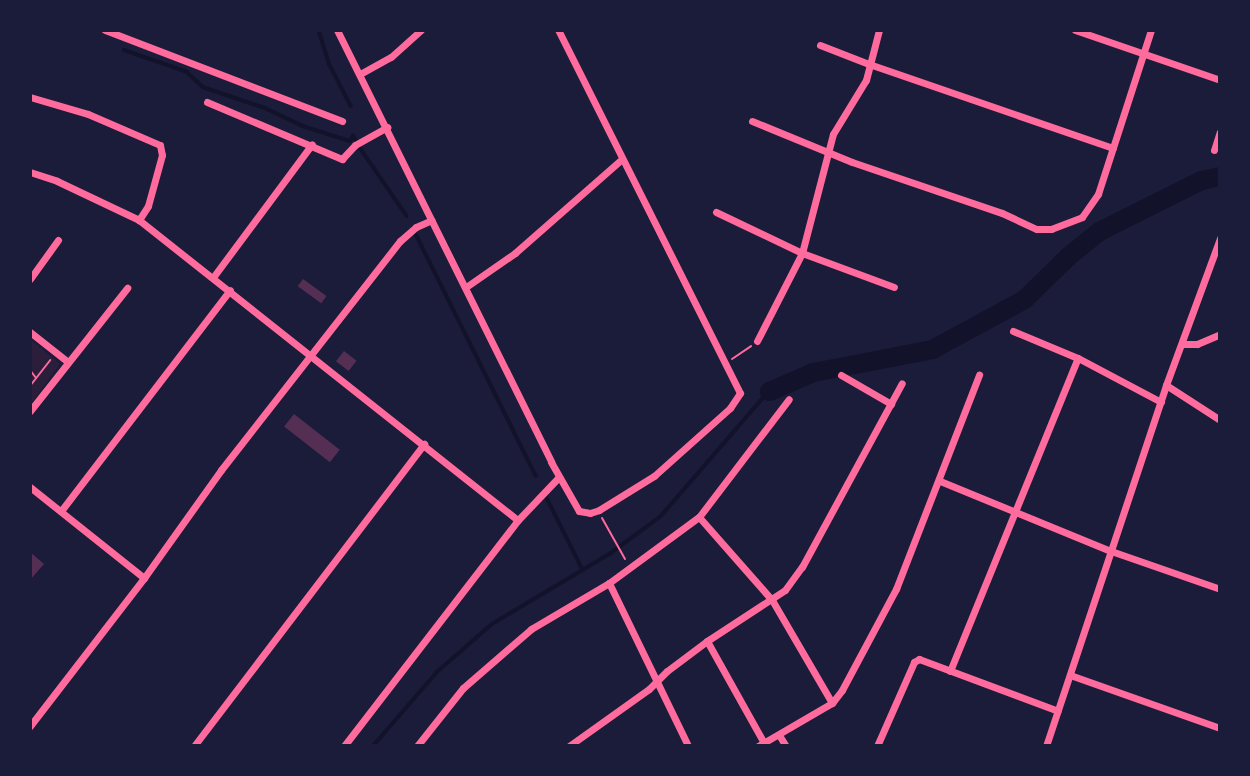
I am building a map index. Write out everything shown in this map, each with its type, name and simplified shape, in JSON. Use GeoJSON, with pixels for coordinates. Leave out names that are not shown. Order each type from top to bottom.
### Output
{"type":"FeatureCollection","features":[{"type":"Feature","properties":{"kind":"street"},"geometry":{"type":"LineString","coordinates":[[105,30],[342,121]]}},
{"type":"Feature","properties":{"kind":"street"},"geometry":{"type":"LineString","coordinates":[[338,30],[559,477],[579,511],[599,510],[654,476],[738,398],[738,387],[723,364],[558,30]]}},
{"type":"Feature","properties":{"kind":"street"},"geometry":{"type":"LineString","coordinates":[[360,74],[391,57],[421,30]]}},
{"type":"Feature","properties":{"kind":"street"},"geometry":{"type":"LineString","coordinates":[[757,341],[802,253],[833,134],[866,80],[879,30]]}},
{"type":"Feature","properties":{"kind":"street"},"geometry":{"type":"LineString","coordinates":[[1075,30],[1220,80]]}},
{"type":"Feature","properties":{"kind":"street"},"geometry":{"type":"LineString","coordinates":[[752,121],[829,153],[1037,229],[1051,229],[1082,217],[1098,194],[1152,30]]}},
{"type":"Feature","properties":{"kind":"street"},"geometry":{"type":"LineString","coordinates":[[820,44],[869,64],[1113,148]]}},
{"type":"Feature","properties":{"kind":"street"},"geometry":{"type":"LineString","coordinates":[[30,97],[88,114],[160,145],[162,155],[148,206],[139,220]]}},
{"type":"Feature","properties":{"kind":"street"},"geometry":{"type":"LineString","coordinates":[[207,102],[312,144],[342,159],[355,145],[387,127]]}},
{"type":"Feature","properties":{"kind":"street"},"geometry":{"type":"LineString","coordinates":[[1214,149],[1220,132]]}},
{"type":"Feature","properties":{"kind":"street"},"geometry":{"type":"LineString","coordinates":[[214,276],[312,144]]}},
{"type":"Feature","properties":{"kind":"street"},"geometry":{"type":"LineString","coordinates":[[466,287],[515,253],[621,160]]}},
{"type":"Feature","properties":{"kind":"street"},"geometry":{"type":"LineString","coordinates":[[30,172],[70,186],[139,220],[313,354],[518,520]]}},
{"type":"Feature","properties":{"kind":"street"},"geometry":{"type":"LineString","coordinates":[[716,212],[802,253],[894,287]]}},
{"type":"Feature","properties":{"kind":"street"},"geometry":{"type":"LineString","coordinates":[[30,726],[144,578],[221,470],[400,241],[416,227],[432,220]]}},
{"type":"Feature","properties":{"kind":"street"},"geometry":{"type":"LineString","coordinates":[[1046,746],[1166,385],[1220,238]]}},
{"type":"Feature","properties":{"kind":"street"},"geometry":{"type":"LineString","coordinates":[[31,276],[58,240]]}},
{"type":"Feature","properties":{"kind":"street"},"geometry":{"type":"LineString","coordinates":[[30,411],[127,288]]}},
{"type":"Feature","properties":{"kind":"street"},"geometry":{"type":"LineString","coordinates":[[61,511],[230,290]]}},
{"type":"Feature","properties":{"kind":"street"},"geometry":{"type":"LineString","coordinates":[[1013,331],[1078,358],[1161,402]]}},
{"type":"Feature","properties":{"kind":"street"},"geometry":{"type":"LineString","coordinates":[[30,332],[68,362]]}},
{"type":"Feature","properties":{"kind":"street"},"geometry":{"type":"LineString","coordinates":[[1183,344],[1197,344],[1220,334]]}},
{"type":"Feature","properties":{"kind":"street"},"geometry":{"type":"LineString","coordinates":[[950,671],[1078,358]]}},
{"type":"Feature","properties":{"kind":"street"},"geometry":{"type":"LineString","coordinates":[[841,374],[891,404]]}},
{"type":"Feature","properties":{"kind":"street"},"geometry":{"type":"LineString","coordinates":[[707,641],[761,744],[832,703],[896,589],[979,375]]}},
{"type":"Feature","properties":{"kind":"street"},"geometry":{"type":"LineString","coordinates":[[569,746],[657,682],[707,641],[785,590],[802,567],[902,383]]}},
{"type":"Feature","properties":{"kind":"street"},"geometry":{"type":"LineString","coordinates":[[1166,385],[1220,420]]}},
{"type":"Feature","properties":{"kind":"street"},"geometry":{"type":"LineString","coordinates":[[417,746],[463,688],[531,629],[609,583],[699,517],[789,399]]}},
{"type":"Feature","properties":{"kind":"street"},"geometry":{"type":"LineString","coordinates":[[194,746],[424,443]]}},
{"type":"Feature","properties":{"kind":"street"},"geometry":{"type":"LineString","coordinates":[[344,746],[518,520],[559,477]]}},
{"type":"Feature","properties":{"kind":"street"},"geometry":{"type":"LineString","coordinates":[[940,481],[1111,551],[1220,589]]}},
{"type":"Feature","properties":{"kind":"street"},"geometry":{"type":"LineString","coordinates":[[30,487],[144,578]]}},
{"type":"Feature","properties":{"kind":"street"},"geometry":{"type":"LineString","coordinates":[[699,517],[772,600],[832,703]]}},
{"type":"Feature","properties":{"kind":"street"},"geometry":{"type":"LineString","coordinates":[[609,583],[688,746]]}},
{"type":"Feature","properties":{"kind":"street"},"geometry":{"type":"LineString","coordinates":[[877,746],[914,662],[919,659],[1058,710]]}},
{"type":"Feature","properties":{"kind":"street"},"geometry":{"type":"LineString","coordinates":[[1070,675],[1220,728]]}},
{"type":"Feature","properties":{"kind":"street"},"geometry":{"type":"LineString","coordinates":[[779,735],[786,746]]}},
{"type":"Feature","properties":{"kind":"path"},"geometry":{"type":"LineString","coordinates":[[726,362],[757,341]]}},
{"type":"Feature","properties":{"kind":"path"},"geometry":{"type":"LineString","coordinates":[[30,386],[51,361],[44,355]]}},
{"type":"Feature","properties":{"kind":"path"},"geometry":{"type":"LineString","coordinates":[[30,370],[36,379]]}},
{"type":"Feature","properties":{"kind":"path"},"geometry":{"type":"LineString","coordinates":[[599,510],[624,558]]}},
{"type":"Feature","properties":{"kind":"shaded area"},"geometry":{"type":"Polygon","coordinates":[[[30,339],[60,364],[30,405],[30,339]]]}},
{"type":"Feature","properties":{"kind":"building"},"geometry":{"type":"Polygon","coordinates":[[[303,279],[326,296],[321,303],[298,286],[303,279]]]}},
{"type":"Feature","properties":{"kind":"building"},"geometry":{"type":"Polygon","coordinates":[[[344,351],[357,361],[349,371],[336,361],[344,351]]]}},
{"type":"Feature","properties":{"kind":"building"},"geometry":{"type":"Polygon","coordinates":[[[294,414],[340,450],[330,462],[284,427],[294,414]]]}},
{"type":"Feature","properties":{"kind":"building"},"geometry":{"type":"Polygon","coordinates":[[[30,552],[44,564],[30,580],[30,552]]]}},
{"type":"Feature","properties":{"kind":"waterway"},"geometry":{"type":"LineString","coordinates":[[319,30],[330,65],[351,106]]}},
{"type":"Feature","properties":{"kind":"waterway"},"geometry":{"type":"LineString","coordinates":[[124,50],[187,72],[203,87],[265,108],[303,126],[350,141],[353,136],[356,140]]}},
{"type":"Feature","properties":{"kind":"waterway"},"geometry":{"type":"LineString","coordinates":[[361,149],[407,216]]}},
{"type":"Feature","properties":{"kind":"waterway"},"geometry":{"type":"LineString","coordinates":[[769,391],[813,372],[932,349],[1024,299],[1068,256],[1099,231],[1201,180],[1220,176]]}},
{"type":"Feature","properties":{"kind":"waterway"},"geometry":{"type":"LineString","coordinates":[[415,232],[536,476]]}},
{"type":"Feature","properties":{"kind":"waterway"},"geometry":{"type":"LineString","coordinates":[[373,746],[437,672],[492,624],[611,553],[661,516],[769,391]]}},
{"type":"Feature","properties":{"kind":"waterway"},"geometry":{"type":"LineString","coordinates":[[545,494],[583,570]]}}]}
